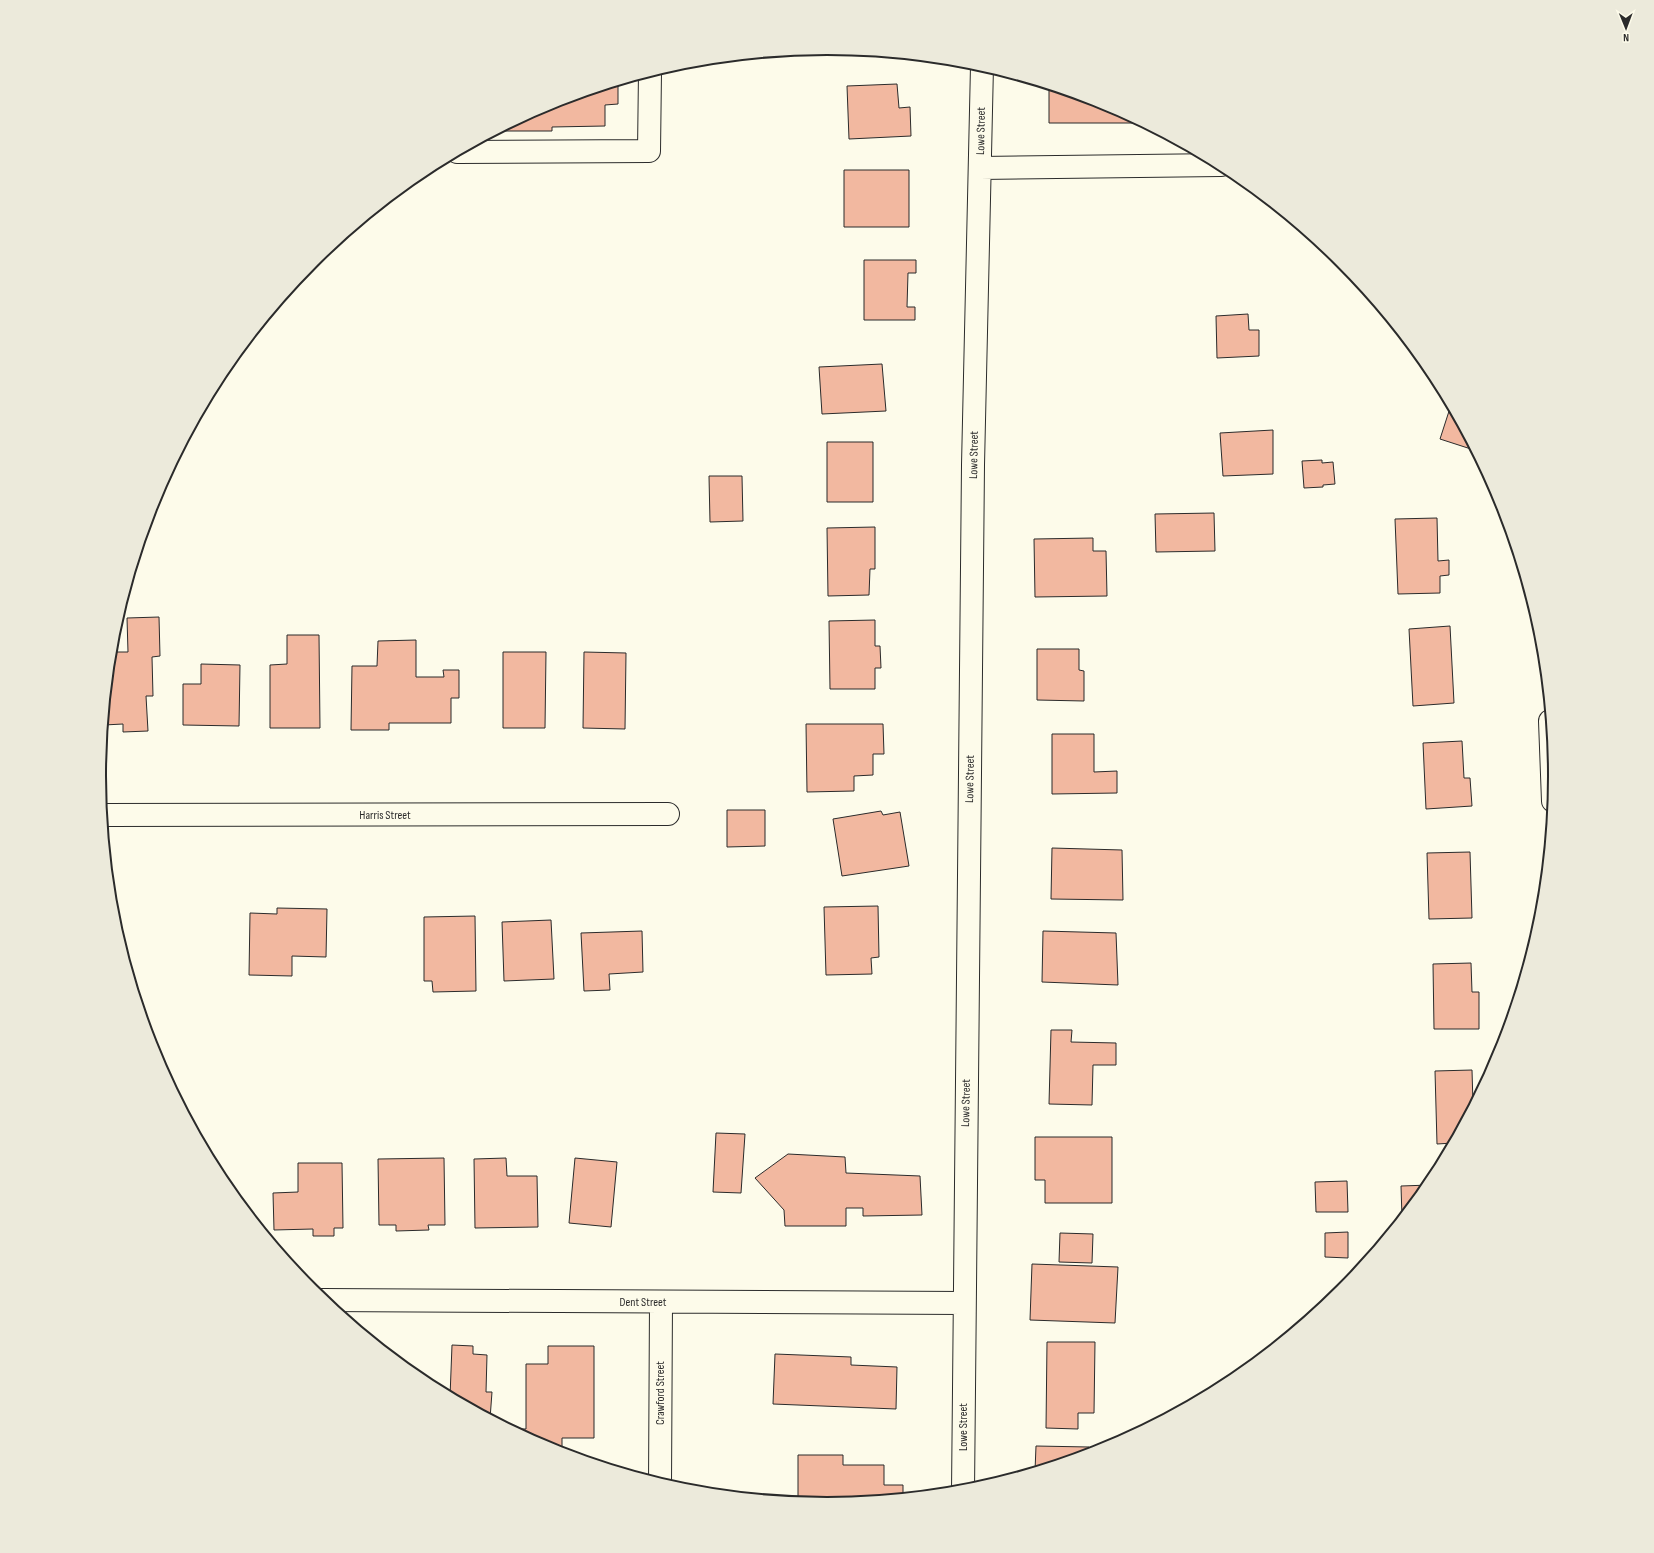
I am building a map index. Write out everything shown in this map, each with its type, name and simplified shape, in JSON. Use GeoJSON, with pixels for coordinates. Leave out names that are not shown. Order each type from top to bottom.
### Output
{"type":"FeatureCollection","features":[{"type":"Feature","properties":{"kind":"street","name":"Lowe Street"},"geometry":{"type":"LineString","coordinates":[[963,1485],[973,465],[982,72]]}},
{"type":"Feature","properties":{"kind":"street"},"geometry":{"type":"LineString","coordinates":[[466,152],[649,151],[650,78]]}},
{"type":"Feature","properties":{"kind":"street"},"geometry":{"type":"LineString","coordinates":[[980,168],[1209,165]]}},
{"type":"Feature","properties":{"kind":"street","name":"Harris Street"},"geometry":{"type":"LineString","coordinates":[[107,815],[668,814]]}},
{"type":"Feature","properties":{"kind":"street","name":"Dent Street"},"geometry":{"type":"LineString","coordinates":[[331,1300],[964,1303]]}},
{"type":"Feature","properties":{"kind":"street","name":"Crawford Street"},"geometry":{"type":"LineString","coordinates":[[660,1478],[661,1302]]}},
{"type":"Feature","properties":{"kind":"building"},"geometry":{"type":"Polygon","coordinates":[[[897,84],[899,108],[910,107],[911,136],[849,139],[847,86],[897,84]]]}},
{"type":"Feature","properties":{"kind":"building"},"geometry":{"type":"Polygon","coordinates":[[[618,86],[618,104],[605,105],[605,126],[552,127],[552,131],[504,131],[551,110],[595,93],[618,86]]]}},
{"type":"Feature","properties":{"kind":"building"},"geometry":{"type":"Polygon","coordinates":[[[1049,90],[1103,110],[1132,123],[1049,123],[1049,90]]]}},
{"type":"Feature","properties":{"kind":"building"},"geometry":{"type":"Polygon","coordinates":[[[844,170],[909,170],[909,227],[844,227],[844,170]]]}},
{"type":"Feature","properties":{"kind":"building"},"geometry":{"type":"Polygon","coordinates":[[[864,260],[916,260],[916,273],[908,273],[907,307],[915,307],[915,320],[864,320],[864,260]]]}},
{"type":"Feature","properties":{"kind":"building"},"geometry":{"type":"Polygon","coordinates":[[[1248,314],[1249,330],[1259,330],[1259,356],[1217,358],[1216,316],[1248,314]]]}},
{"type":"Feature","properties":{"kind":"building"},"geometry":{"type":"Polygon","coordinates":[[[882,364],[886,411],[822,414],[819,367],[882,364]]]}},
{"type":"Feature","properties":{"kind":"building"},"geometry":{"type":"Polygon","coordinates":[[[1449,411],[1469,449],[1440,439],[1449,411]]]}},
{"type":"Feature","properties":{"kind":"building"},"geometry":{"type":"Polygon","coordinates":[[[1273,430],[1273,474],[1223,476],[1220,433],[1273,430]]]}},
{"type":"Feature","properties":{"kind":"building"},"geometry":{"type":"Polygon","coordinates":[[[827,442],[873,442],[873,502],[827,502],[827,442]]]}},
{"type":"Feature","properties":{"kind":"building"},"geometry":{"type":"Polygon","coordinates":[[[1322,460],[1322,463],[1333,462],[1335,484],[1323,485],[1323,487],[1304,488],[1302,461],[1322,460]]]}},
{"type":"Feature","properties":{"kind":"building"},"geometry":{"type":"Polygon","coordinates":[[[709,476],[742,476],[743,521],[710,522],[709,476]]]}},
{"type":"Feature","properties":{"kind":"building"},"geometry":{"type":"Polygon","coordinates":[[[1214,513],[1215,551],[1156,552],[1155,514],[1214,513]]]}},
{"type":"Feature","properties":{"kind":"building"},"geometry":{"type":"Polygon","coordinates":[[[1437,518],[1438,561],[1449,560],[1449,575],[1440,576],[1440,593],[1398,594],[1395,519],[1437,518]]]}},
{"type":"Feature","properties":{"kind":"building"},"geometry":{"type":"Polygon","coordinates":[[[875,527],[875,569],[870,569],[869,595],[828,596],[827,528],[875,527]]]}},
{"type":"Feature","properties":{"kind":"building"},"geometry":{"type":"Polygon","coordinates":[[[1093,538],[1093,551],[1106,551],[1107,596],[1035,597],[1034,539],[1093,538]]]}},
{"type":"Feature","properties":{"kind":"building"},"geometry":{"type":"Polygon","coordinates":[[[159,617],[160,656],[152,657],[153,696],[146,696],[148,731],[123,732],[123,724],[107,725],[117,652],[128,652],[127,618],[159,617]]]}},
{"type":"Feature","properties":{"kind":"building"},"geometry":{"type":"Polygon","coordinates":[[[875,620],[875,646],[880,646],[881,668],[875,668],[875,689],[830,689],[829,621],[875,620]]]}},
{"type":"Feature","properties":{"kind":"building"},"geometry":{"type":"Polygon","coordinates":[[[1450,626],[1454,703],[1413,706],[1409,629],[1450,626]]]}},
{"type":"Feature","properties":{"kind":"building"},"geometry":{"type":"Polygon","coordinates":[[[287,635],[319,635],[320,728],[270,728],[270,665],[287,664],[287,635]]]}},
{"type":"Feature","properties":{"kind":"building"},"geometry":{"type":"Polygon","coordinates":[[[416,640],[416,677],[444,677],[443,670],[459,670],[459,698],[451,698],[451,723],[389,723],[389,730],[351,730],[352,666],[377,666],[378,641],[416,640]]]}},
{"type":"Feature","properties":{"kind":"building"},"geometry":{"type":"Polygon","coordinates":[[[1037,649],[1079,649],[1079,670],[1084,671],[1084,701],[1037,700],[1037,649]]]}},
{"type":"Feature","properties":{"kind":"building"},"geometry":{"type":"Polygon","coordinates":[[[503,652],[546,652],[545,728],[503,728],[503,652]]]}},
{"type":"Feature","properties":{"kind":"building"},"geometry":{"type":"Polygon","coordinates":[[[584,652],[626,653],[625,729],[583,728],[584,652]]]}},
{"type":"Feature","properties":{"kind":"building"},"geometry":{"type":"Polygon","coordinates":[[[201,664],[240,665],[239,726],[183,725],[183,684],[201,684],[201,664]]]}},
{"type":"Feature","properties":{"kind":"building"},"geometry":{"type":"Polygon","coordinates":[[[806,724],[883,724],[884,754],[873,754],[873,775],[854,776],[854,791],[807,792],[806,724]]]}},
{"type":"Feature","properties":{"kind":"building"},"geometry":{"type":"Polygon","coordinates":[[[1052,734],[1094,734],[1094,772],[1117,771],[1117,793],[1052,794],[1052,734]]]}},
{"type":"Feature","properties":{"kind":"building"},"geometry":{"type":"Polygon","coordinates":[[[1462,741],[1464,778],[1470,778],[1472,806],[1426,809],[1423,743],[1462,741]]]}},
{"type":"Feature","properties":{"kind":"building"},"geometry":{"type":"Polygon","coordinates":[[[727,810],[765,810],[765,846],[727,847],[727,810]]]}},
{"type":"Feature","properties":{"kind":"building"},"geometry":{"type":"Polygon","coordinates":[[[881,811],[883,815],[900,812],[909,866],[842,876],[833,819],[881,811]]]}},
{"type":"Feature","properties":{"kind":"building"},"geometry":{"type":"Polygon","coordinates":[[[1052,848],[1122,850],[1123,900],[1051,899],[1052,848]]]}},
{"type":"Feature","properties":{"kind":"building"},"geometry":{"type":"Polygon","coordinates":[[[1470,852],[1472,918],[1429,919],[1427,853],[1470,852]]]}},
{"type":"Feature","properties":{"kind":"building"},"geometry":{"type":"Polygon","coordinates":[[[878,906],[879,957],[871,958],[872,974],[826,975],[824,907],[878,906]]]}},
{"type":"Feature","properties":{"kind":"building"},"geometry":{"type":"Polygon","coordinates":[[[277,908],[327,909],[326,957],[292,956],[292,976],[249,975],[250,913],[277,914],[277,908]]]}},
{"type":"Feature","properties":{"kind":"building"},"geometry":{"type":"Polygon","coordinates":[[[475,916],[476,991],[433,992],[432,981],[424,981],[424,917],[475,916]]]}},
{"type":"Feature","properties":{"kind":"building"},"geometry":{"type":"Polygon","coordinates":[[[551,920],[554,979],[504,981],[502,922],[551,920]]]}},
{"type":"Feature","properties":{"kind":"building"},"geometry":{"type":"Polygon","coordinates":[[[642,931],[643,972],[609,974],[610,990],[584,991],[581,933],[642,931]]]}},
{"type":"Feature","properties":{"kind":"building"},"geometry":{"type":"Polygon","coordinates":[[[1043,931],[1116,933],[1118,985],[1042,982],[1043,931]]]}},
{"type":"Feature","properties":{"kind":"building"},"geometry":{"type":"Polygon","coordinates":[[[1471,963],[1472,992],[1479,992],[1479,1029],[1434,1029],[1433,964],[1471,963]]]}},
{"type":"Feature","properties":{"kind":"building"},"geometry":{"type":"Polygon","coordinates":[[[1051,1030],[1072,1030],[1071,1042],[1116,1043],[1116,1065],[1093,1065],[1092,1105],[1049,1104],[1051,1030]]]}},
{"type":"Feature","properties":{"kind":"building"},"geometry":{"type":"Polygon","coordinates":[[[1472,1070],[1473,1098],[1448,1143],[1437,1144],[1435,1071],[1472,1070]]]}},
{"type":"Feature","properties":{"kind":"building"},"geometry":{"type":"Polygon","coordinates":[[[716,1133],[745,1134],[741,1193],[713,1192],[716,1133]]]}},
{"type":"Feature","properties":{"kind":"building"},"geometry":{"type":"Polygon","coordinates":[[[1035,1137],[1112,1137],[1112,1203],[1045,1203],[1045,1180],[1035,1180],[1035,1137]]]}},
{"type":"Feature","properties":{"kind":"building"},"geometry":{"type":"Polygon","coordinates":[[[788,1154],[845,1157],[846,1173],[920,1176],[922,1215],[863,1216],[863,1208],[846,1208],[846,1226],[785,1226],[784,1210],[755,1178],[788,1154]]]}},
{"type":"Feature","properties":{"kind":"building"},"geometry":{"type":"Polygon","coordinates":[[[444,1158],[445,1225],[428,1225],[429,1230],[396,1231],[396,1225],[379,1225],[378,1159],[444,1158]]]}},
{"type":"Feature","properties":{"kind":"building"},"geometry":{"type":"Polygon","coordinates":[[[506,1158],[507,1176],[537,1176],[538,1227],[475,1228],[474,1159],[506,1158]]]}},
{"type":"Feature","properties":{"kind":"building"},"geometry":{"type":"Polygon","coordinates":[[[575,1158],[617,1162],[611,1227],[569,1223],[575,1158]]]}},
{"type":"Feature","properties":{"kind":"building"},"geometry":{"type":"Polygon","coordinates":[[[298,1163],[342,1163],[343,1228],[334,1228],[334,1236],[313,1236],[313,1229],[274,1230],[273,1193],[298,1192],[298,1163]]]}},
{"type":"Feature","properties":{"kind":"building"},"geometry":{"type":"Polygon","coordinates":[[[1347,1181],[1348,1212],[1316,1212],[1315,1182],[1347,1181]]]}},
{"type":"Feature","properties":{"kind":"building"},"geometry":{"type":"Polygon","coordinates":[[[1421,1185],[1402,1212],[1401,1186],[1421,1185]]]}},
{"type":"Feature","properties":{"kind":"building"},"geometry":{"type":"Polygon","coordinates":[[[1348,1232],[1348,1258],[1325,1257],[1325,1233],[1348,1232]]]}},
{"type":"Feature","properties":{"kind":"building"},"geometry":{"type":"Polygon","coordinates":[[[1060,1233],[1093,1234],[1092,1263],[1059,1262],[1060,1233]]]}},
{"type":"Feature","properties":{"kind":"building"},"geometry":{"type":"Polygon","coordinates":[[[1032,1264],[1118,1267],[1115,1323],[1030,1320],[1032,1264]]]}},
{"type":"Feature","properties":{"kind":"building"},"geometry":{"type":"Polygon","coordinates":[[[1047,1342],[1095,1342],[1094,1413],[1078,1413],[1078,1429],[1046,1428],[1047,1342]]]}},
{"type":"Feature","properties":{"kind":"building"},"geometry":{"type":"Polygon","coordinates":[[[452,1345],[473,1346],[473,1354],[487,1355],[486,1392],[492,1392],[490,1414],[450,1391],[452,1345]]]}},
{"type":"Feature","properties":{"kind":"building"},"geometry":{"type":"Polygon","coordinates":[[[548,1346],[594,1346],[594,1438],[562,1438],[562,1447],[519,1429],[526,1429],[526,1364],[548,1364],[548,1346]]]}},
{"type":"Feature","properties":{"kind":"building"},"geometry":{"type":"Polygon","coordinates":[[[775,1354],[851,1357],[851,1365],[897,1367],[896,1409],[773,1404],[775,1354]]]}},
{"type":"Feature","properties":{"kind":"building"},"geometry":{"type":"Polygon","coordinates":[[[1036,1446],[1089,1447],[1089,1448],[1059,1460],[1035,1467],[1036,1446]]]}},
{"type":"Feature","properties":{"kind":"building"},"geometry":{"type":"Polygon","coordinates":[[[798,1455],[843,1455],[843,1465],[884,1465],[884,1485],[903,1485],[903,1494],[827,1498],[798,1497],[798,1455]]]}}]}
